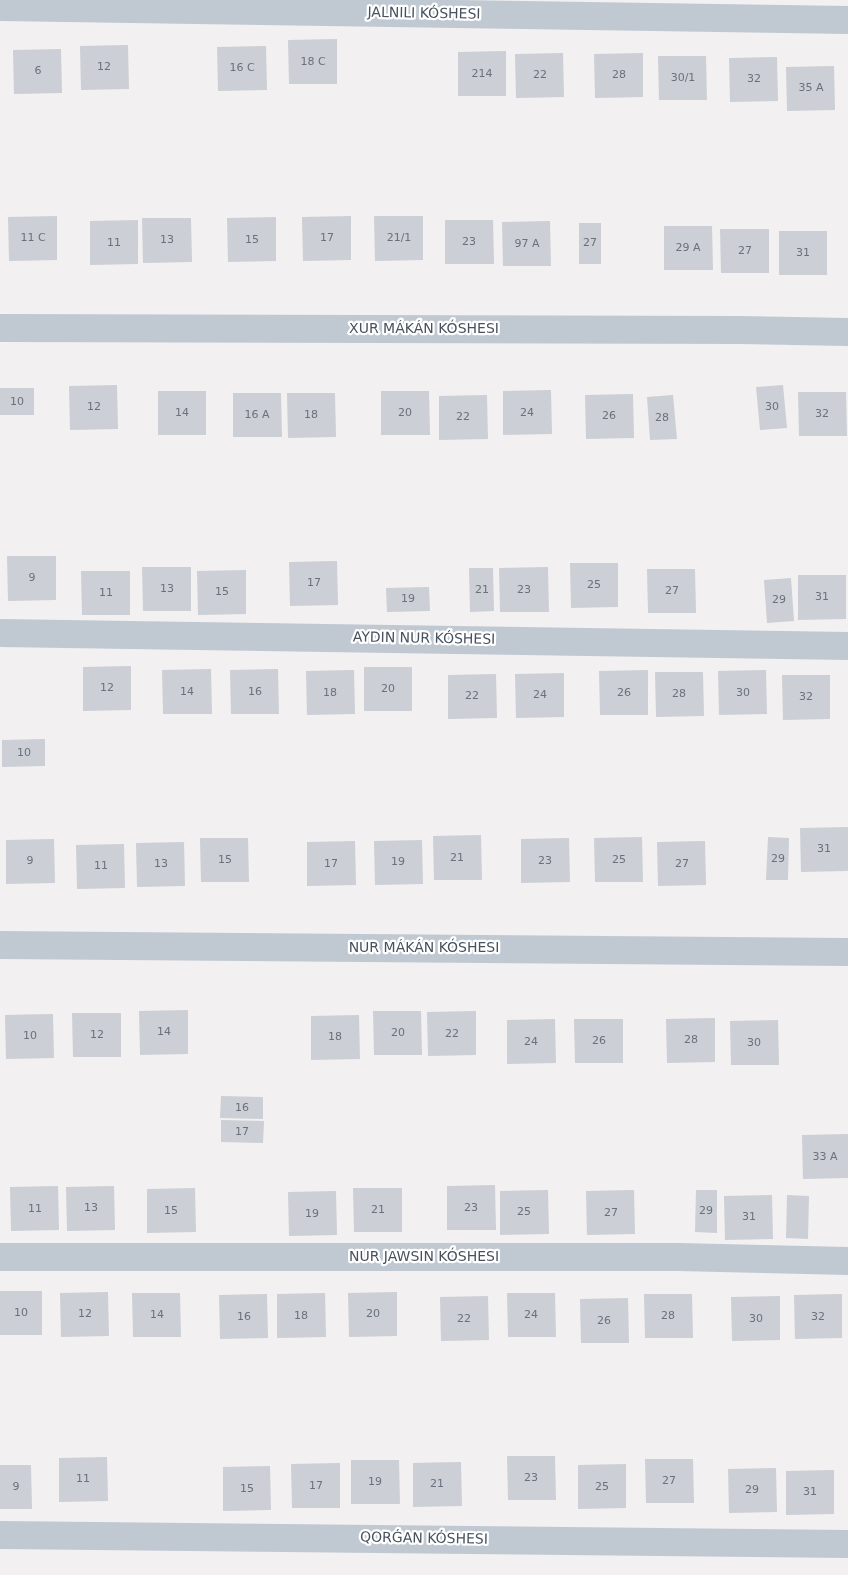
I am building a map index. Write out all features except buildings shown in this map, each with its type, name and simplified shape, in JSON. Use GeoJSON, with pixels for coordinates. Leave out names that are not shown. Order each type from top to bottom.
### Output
{"type":"FeatureCollection","features":[{"type":"Feature","properties":{"kind":"street"},"geometry":{"type":"LineString","coordinates":[[0,7],[848,20]]}},
{"type":"Feature","properties":{"kind":"street","name":"XUR MÁKÁN KÓSHESI"},"geometry":{"type":"LineString","coordinates":[[0,328],[848,332]]}},
{"type":"Feature","properties":{"kind":"street"},"geometry":{"type":"LineString","coordinates":[[0,633],[848,646]]}},
{"type":"Feature","properties":{"kind":"street","name":"NUR MÁKÁN KÓSHESI"},"geometry":{"type":"LineString","coordinates":[[0,945],[848,952]]}},
{"type":"Feature","properties":{"kind":"street"},"geometry":{"type":"LineString","coordinates":[[0,1257],[668,1257],[848,1261]]}},
{"type":"Feature","properties":{"kind":"street","name":"QORǴAN KÓSHESI"},"geometry":{"type":"LineString","coordinates":[[0,1535],[848,1544]]}}]}
